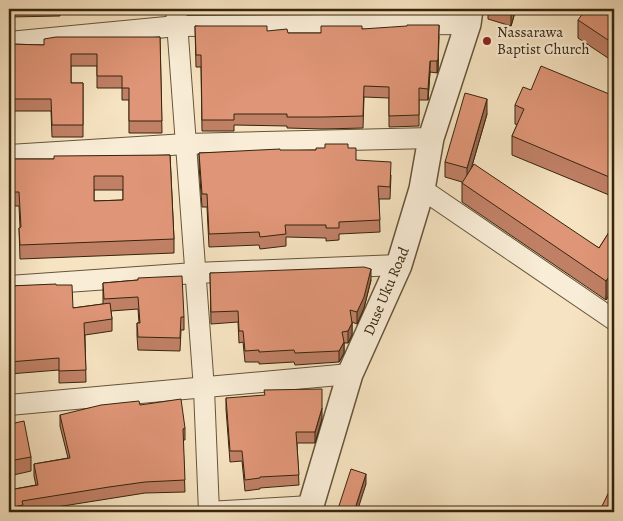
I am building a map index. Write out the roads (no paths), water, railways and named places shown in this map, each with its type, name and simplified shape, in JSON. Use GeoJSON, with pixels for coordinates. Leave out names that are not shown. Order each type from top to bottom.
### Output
{"type":"FeatureCollection","features":[{"type":"Feature","properties":{"kind":"street"},"geometry":{"type":"LineString","coordinates":[[9,42],[176,17],[469,16]]}},
{"type":"Feature","properties":{"kind":"street","name":"Duse Uku Road"},"geometry":{"type":"LineString","coordinates":[[310,509],[350,374],[399,265],[422,189],[431,138],[469,16]]}},
{"type":"Feature","properties":{"kind":"street"},"geometry":{"type":"LineString","coordinates":[[176,17],[204,388],[208,512],[310,509]]}},
{"type":"Feature","properties":{"kind":"street"},"geometry":{"type":"LineString","coordinates":[[9,155],[186,144],[431,138]]}},
{"type":"Feature","properties":{"kind":"street"},"geometry":{"type":"LineString","coordinates":[[422,189],[614,320]]}},
{"type":"Feature","properties":{"kind":"street"},"geometry":{"type":"LineString","coordinates":[[9,286],[195,274],[399,265]]}},
{"type":"Feature","properties":{"kind":"street"},"geometry":{"type":"LineString","coordinates":[[9,405],[350,374]]}},
{"type":"Feature","properties":{"kind":"place","name":"Nassarawa Baptist Church"},"geometry":{"type":"Point","coordinates":[487,41]}}]}
